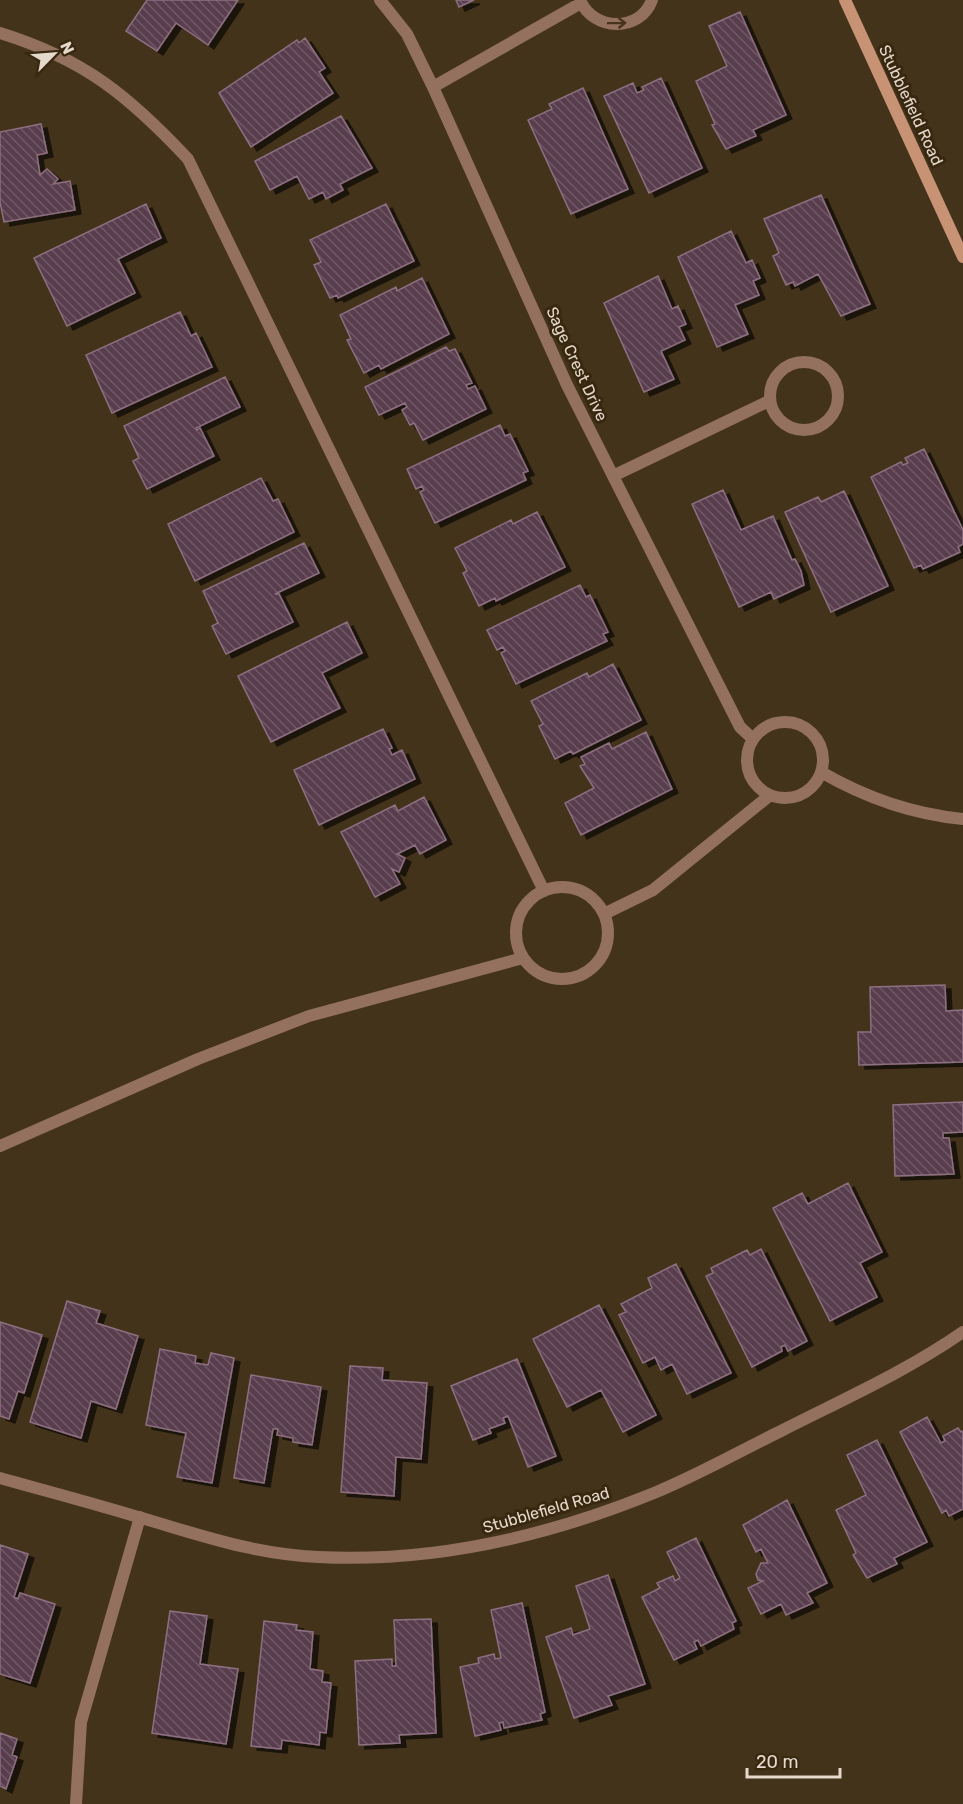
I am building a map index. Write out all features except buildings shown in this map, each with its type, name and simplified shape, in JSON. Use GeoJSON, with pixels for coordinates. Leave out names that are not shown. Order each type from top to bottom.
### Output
{"type":"FeatureCollection","features":[{"type":"Feature","properties":{"kind":"street","name":"Sage Crest Drive"},"geometry":{"type":"LineString","coordinates":[[380,0],[407,34],[434,87],[567,385],[740,727],[753,739]]}},
{"type":"Feature","properties":{"kind":"street"},"geometry":{"type":"LineString","coordinates":[[434,87],[580,2],[590,15],[602,22],[616,25],[631,22],[641,16],[651,0]]}},
{"type":"Feature","properties":{"kind":"street","name":"Stubblefield Road"},"geometry":{"type":"LineString","coordinates":[[845,0],[963,257]]}},
{"type":"Feature","properties":{"kind":"street"},"geometry":{"type":"LineString","coordinates":[[0,33],[41,46],[114,87],[150,119],[188,159],[544,891]]}},
{"type":"Feature","properties":{"kind":"street"},"geometry":{"type":"LineString","coordinates":[[795,362],[819,365],[836,382],[839,394],[838,406],[832,417],[812,430],[789,428],[773,412],[769,401],[775,377],[795,362]]}},
{"type":"Feature","properties":{"kind":"street"},"geometry":{"type":"LineString","coordinates":[[613,476],[769,401]]}},
{"type":"Feature","properties":{"kind":"street"},"geometry":{"type":"LineString","coordinates":[[780,722],[793,722],[805,728],[815,737],[822,750],[821,772],[810,790],[797,797],[783,799],[769,796],[757,787],[748,775],[747,752],[753,739],[767,726],[780,722]]}},
{"type":"Feature","properties":{"kind":"street"},"geometry":{"type":"LineString","coordinates":[[821,772],[848,788],[896,807],[963,819]]}},
{"type":"Feature","properties":{"kind":"street"},"geometry":{"type":"LineString","coordinates":[[604,914],[653,890],[769,796]]}},
{"type":"Feature","properties":{"kind":"street"},"geometry":{"type":"LineString","coordinates":[[556,887],[581,890],[592,897],[604,914],[609,934],[606,948],[600,961],[589,971],[576,977],[548,977],[534,970],[523,958],[516,927],[521,912],[531,899],[544,891],[556,887]]}},
{"type":"Feature","properties":{"kind":"street"},"geometry":{"type":"LineString","coordinates":[[0,1146],[198,1059],[309,1016],[523,958]]}},
{"type":"Feature","properties":{"kind":"street","name":"Stubblefield Road"},"geometry":{"type":"LineString","coordinates":[[0,1478],[140,1517],[224,1544],[318,1557],[396,1557],[438,1553],[521,1538],[656,1492],[885,1379],[926,1357],[963,1332]]}},
{"type":"Feature","properties":{"kind":"street"},"geometry":{"type":"LineString","coordinates":[[76,1804],[81,1722],[140,1517]]}}]}
